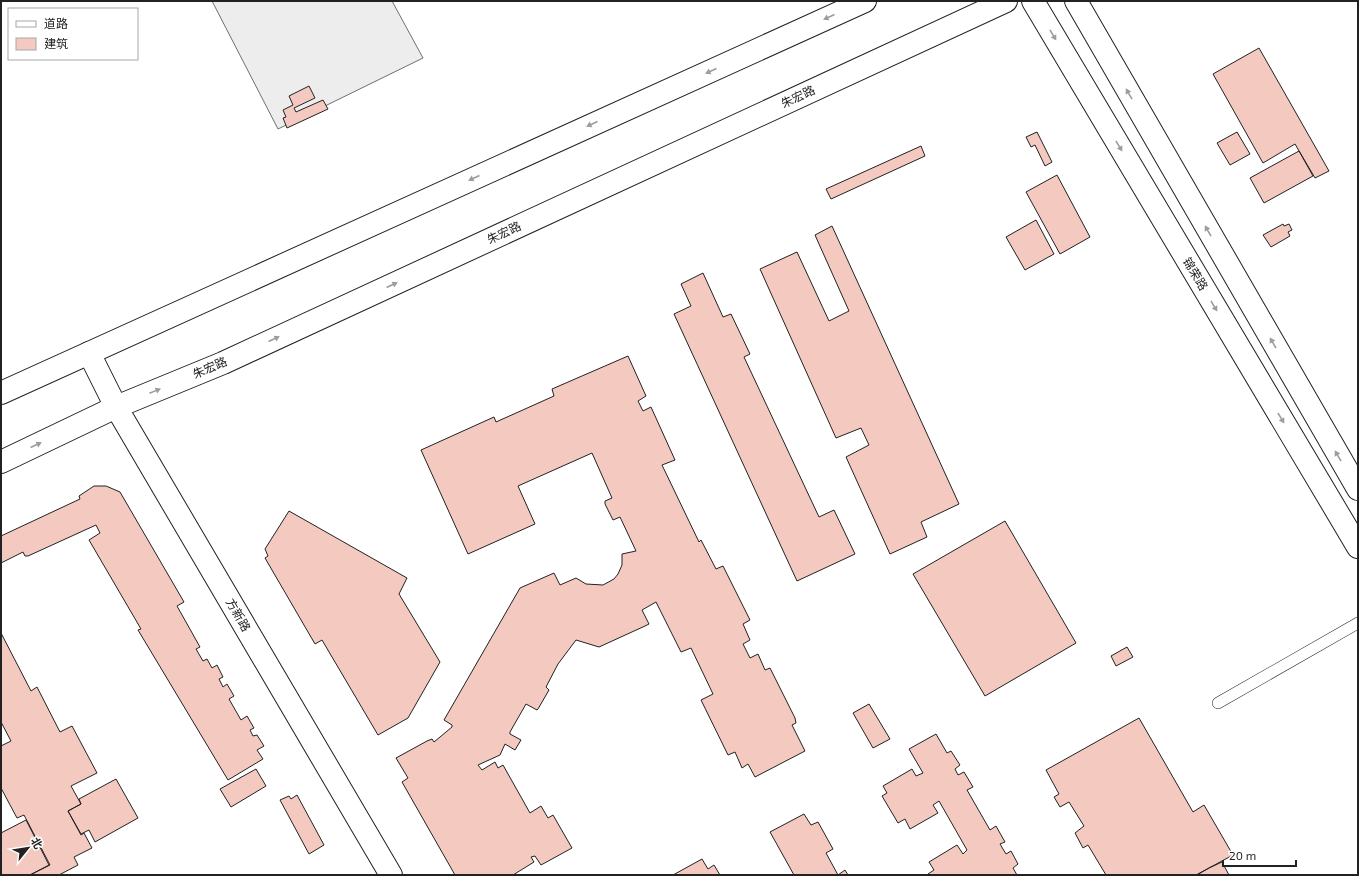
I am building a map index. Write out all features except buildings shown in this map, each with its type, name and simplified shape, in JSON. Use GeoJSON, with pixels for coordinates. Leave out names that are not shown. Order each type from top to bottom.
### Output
{"type":"FeatureCollection","features":[{"type":"Feature","properties":{"kind":"main road"},"geometry":{"type":"LineString","coordinates":[[1,393],[865,1]]}},
{"type":"Feature","properties":{"kind":"main road","name":"朱宏路"},"geometry":{"type":"LineString","coordinates":[[1,462],[116,407],[223,363],[1006,1]]}},
{"type":"Feature","properties":{"kind":"main road","name":"锦荣路"},"geometry":{"type":"LineString","coordinates":[[1033,1],[1358,547]]}},
{"type":"Feature","properties":{"kind":"main road"},"geometry":{"type":"LineString","coordinates":[[1076,1],[1358,490]]}},
{"type":"Feature","properties":{"kind":"main road","name":"方新路"},"geometry":{"type":"LineString","coordinates":[[89,353],[116,407],[391,875]]}},
{"type":"Feature","properties":{"kind":"lane"},"geometry":{"type":"LineString","coordinates":[[1218,703],[1358,623]]}},
{"type":"Feature","properties":{"kind":"shaded area"},"geometry":{"type":"Polygon","coordinates":[[[212,1],[392,1],[423,58],[278,129],[212,1]]]}}]}
